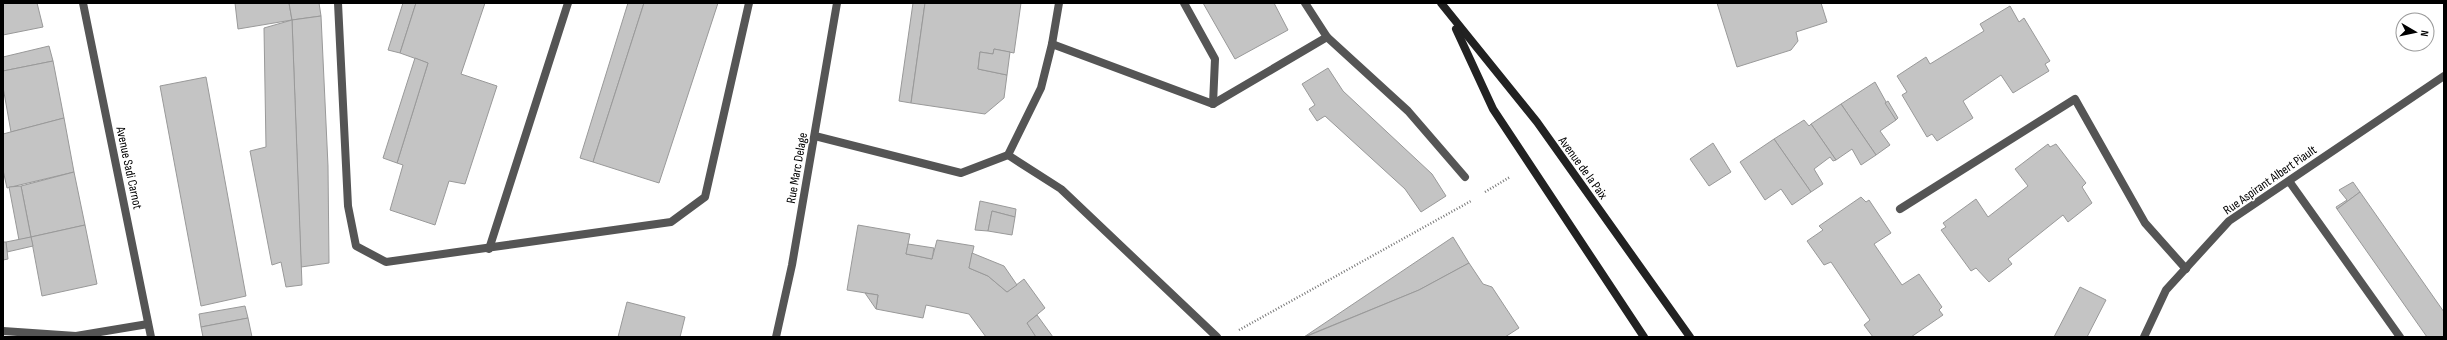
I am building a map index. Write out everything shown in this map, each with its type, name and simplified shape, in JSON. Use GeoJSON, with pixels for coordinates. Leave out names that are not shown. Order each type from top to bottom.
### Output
{"type":"FeatureCollection","features":[{"type":"Feature","properties":{"kind":"main road","name":"Avenue de la Paix"},"geometry":{"type":"LineString","coordinates":[[1441,3],[1450,17],[1537,122],[1690,337]]}},
{"type":"Feature","properties":{"kind":"main road","name":"Avenue de la Paix"},"geometry":{"type":"LineString","coordinates":[[1450,17],[1493,110],[1644,337]]}},
{"type":"Feature","properties":{"kind":"street","name":"Avenue Sadi Carnot"},"geometry":{"type":"LineString","coordinates":[[83,3],[151,337]]}},
{"type":"Feature","properties":{"kind":"street"},"geometry":{"type":"LineString","coordinates":[[338,3],[348,206],[356,246],[386,262],[489,249],[671,222],[706,197],[749,3]]}},
{"type":"Feature","properties":{"kind":"street"},"geometry":{"type":"LineString","coordinates":[[489,249],[568,3]]}},
{"type":"Feature","properties":{"kind":"street","name":"Rue Marc Delage"},"geometry":{"type":"LineString","coordinates":[[776,337],[792,265],[837,3]]}},
{"type":"Feature","properties":{"kind":"street"},"geometry":{"type":"LineString","coordinates":[[815,136],[961,173],[1008,155],[1041,88],[1052,44],[1059,3]]}},
{"type":"Feature","properties":{"kind":"street"},"geometry":{"type":"LineString","coordinates":[[1184,3],[1216,59],[1213,104]]}},
{"type":"Feature","properties":{"kind":"street"},"geometry":{"type":"LineString","coordinates":[[1305,3],[1326,37],[1408,111],[1465,177]]}},
{"type":"Feature","properties":{"kind":"street"},"geometry":{"type":"LineString","coordinates":[[1213,104],[1326,37]]}},
{"type":"Feature","properties":{"kind":"street"},"geometry":{"type":"LineString","coordinates":[[1052,44],[1213,104]]}},
{"type":"Feature","properties":{"kind":"street","name":"Rue Aspirant Albert Piault"},"geometry":{"type":"LineString","coordinates":[[2144,337],[2166,290],[2230,221],[2444,76]]}},
{"type":"Feature","properties":{"kind":"street"},"geometry":{"type":"LineString","coordinates":[[1900,209],[2075,99],[2145,223],[2186,269]]}},
{"type":"Feature","properties":{"kind":"street"},"geometry":{"type":"LineString","coordinates":[[1008,155],[1061,189],[1217,337]]}},
{"type":"Feature","properties":{"kind":"street"},"geometry":{"type":"LineString","coordinates":[[2289,181],[2400,337]]}},
{"type":"Feature","properties":{"kind":"street"},"geometry":{"type":"LineString","coordinates":[[3,331],[76,336],[148,324]]}},
{"type":"Feature","properties":{"kind":"path"},"geometry":{"type":"LineString","coordinates":[[1483,194],[1529,164]]}},
{"type":"Feature","properties":{"kind":"path"},"geometry":{"type":"LineString","coordinates":[[1236,333],[1245,326],[1476,198]]}},
{"type":"Feature","properties":{"kind":"building"},"geometry":{"type":"Polygon","coordinates":[[[3,3],[37,3],[43,27],[3,35],[3,3]]]}},
{"type":"Feature","properties":{"kind":"building"},"geometry":{"type":"Polygon","coordinates":[[[235,3],[289,3],[292,20],[238,29],[235,3]]]}},
{"type":"Feature","properties":{"kind":"building"},"geometry":{"type":"Polygon","coordinates":[[[289,3],[319,3],[321,16],[292,20],[289,3]]]}},
{"type":"Feature","properties":{"kind":"building"},"geometry":{"type":"Polygon","coordinates":[[[403,3],[416,3],[400,53],[388,50],[403,3]]]}},
{"type":"Feature","properties":{"kind":"building"},"geometry":{"type":"Polygon","coordinates":[[[416,3],[485,3],[461,74],[497,86],[465,184],[449,181],[435,225],[390,210],[403,165],[397,163],[428,63],[400,53],[416,3]]]}},
{"type":"Feature","properties":{"kind":"building"},"geometry":{"type":"Polygon","coordinates":[[[628,3],[644,3],[593,162],[580,158],[628,3]]]}},
{"type":"Feature","properties":{"kind":"building"},"geometry":{"type":"Polygon","coordinates":[[[644,3],[718,3],[659,183],[593,162],[644,3]]]}},
{"type":"Feature","properties":{"kind":"building"},"geometry":{"type":"Polygon","coordinates":[[[913,3],[925,3],[911,103],[899,101],[913,3]]]}},
{"type":"Feature","properties":{"kind":"building"},"geometry":{"type":"Polygon","coordinates":[[[925,3],[1021,3],[1014,53],[994,49],[993,54],[980,52],[978,69],[1007,75],[1004,98],[985,114],[911,103],[925,3]]]}},
{"type":"Feature","properties":{"kind":"building"},"geometry":{"type":"Polygon","coordinates":[[[1203,3],[1274,3],[1288,30],[1235,59],[1203,3]]]}},
{"type":"Feature","properties":{"kind":"building"},"geometry":{"type":"Polygon","coordinates":[[[1717,3],[1821,3],[1827,22],[1796,32],[1798,41],[1791,50],[1737,67],[1717,3]]]}},
{"type":"Feature","properties":{"kind":"building"},"geometry":{"type":"Polygon","coordinates":[[[2010,6],[2019,22],[2024,18],[2050,61],[2045,64],[2049,71],[2013,93],[2001,75],[1963,101],[1973,118],[1937,141],[1932,134],[1927,137],[1902,95],[1907,92],[1897,76],[1926,57],[1930,64],[1984,31],[1980,24],[2010,6]]]}},
{"type":"Feature","properties":{"kind":"building"},"geometry":{"type":"Polygon","coordinates":[[[321,16],[328,166],[329,263],[301,267],[292,20],[321,16]]]}},
{"type":"Feature","properties":{"kind":"building"},"geometry":{"type":"Polygon","coordinates":[[[292,20],[302,285],[286,287],[281,262],[272,265],[250,151],[266,147],[264,28],[292,20]]]}},
{"type":"Feature","properties":{"kind":"building"},"geometry":{"type":"Polygon","coordinates":[[[49,46],[53,61],[3,71],[3,57],[49,46]]]}},
{"type":"Feature","properties":{"kind":"building"},"geometry":{"type":"Polygon","coordinates":[[[994,49],[1010,52],[1007,75],[978,69],[980,52],[993,54],[994,49]]]}},
{"type":"Feature","properties":{"kind":"building"},"geometry":{"type":"Polygon","coordinates":[[[415,58],[428,63],[397,163],[383,158],[415,58]]]}},
{"type":"Feature","properties":{"kind":"building"},"geometry":{"type":"Polygon","coordinates":[[[53,61],[64,118],[11,132],[3,87],[3,71],[53,61]]]}},
{"type":"Feature","properties":{"kind":"building"},"geometry":{"type":"Polygon","coordinates":[[[1328,68],[1343,91],[1432,174],[1446,196],[1421,212],[1405,189],[1325,116],[1317,121],[1309,109],[1315,105],[1302,84],[1328,68]]]}},
{"type":"Feature","properties":{"kind":"building"},"geometry":{"type":"Polygon","coordinates":[[[206,77],[246,296],[201,306],[160,86],[206,77]]]}},
{"type":"Feature","properties":{"kind":"building"},"geometry":{"type":"Polygon","coordinates":[[[1875,82],[1896,120],[1880,131],[1890,145],[1876,155],[1841,104],[1875,82]]]}},
{"type":"Feature","properties":{"kind":"building"},"geometry":{"type":"Polygon","coordinates":[[[1888,101],[1898,118],[1896,120],[1885,103],[1888,101]]]}},
{"type":"Feature","properties":{"kind":"building"},"geometry":{"type":"Polygon","coordinates":[[[1841,104],[1876,155],[1861,165],[1852,149],[1836,160],[1811,124],[1841,104]]]}},
{"type":"Feature","properties":{"kind":"building"},"geometry":{"type":"Polygon","coordinates":[[[64,118],[74,172],[7,188],[3,170],[3,134],[64,118]]]}},
{"type":"Feature","properties":{"kind":"building"},"geometry":{"type":"Polygon","coordinates":[[[1804,120],[1809,126],[1811,124],[1836,160],[1833,161],[1830,157],[1814,169],[1823,184],[1811,192],[1774,139],[1804,120]]]}},
{"type":"Feature","properties":{"kind":"building"},"geometry":{"type":"Polygon","coordinates":[[[1774,139],[1811,192],[1792,205],[1781,189],[1765,200],[1740,162],[1774,139]]]}},
{"type":"Feature","properties":{"kind":"building"},"geometry":{"type":"Polygon","coordinates":[[[1713,143],[1731,172],[1709,186],[1690,159],[1713,143]]]}},
{"type":"Feature","properties":{"kind":"building"},"geometry":{"type":"Polygon","coordinates":[[[2048,144],[2050,147],[2056,144],[2086,183],[2082,187],[2092,203],[2068,222],[2063,215],[2008,259],[2012,264],[1989,282],[1976,268],[1971,271],[1941,230],[1946,227],[1943,223],[1976,199],[1988,217],[2028,186],[2015,169],[2048,144]]]}},
{"type":"Feature","properties":{"kind":"building"},"geometry":{"type":"Polygon","coordinates":[[[74,172],[85,225],[31,237],[21,186],[74,172]]]}},
{"type":"Feature","properties":{"kind":"building"},"geometry":{"type":"Polygon","coordinates":[[[2353,182],[2360,192],[2337,209],[2336,207],[2347,200],[2339,190],[2353,182]]]}},
{"type":"Feature","properties":{"kind":"building"},"geometry":{"type":"Polygon","coordinates":[[[21,186],[31,237],[19,240],[9,187],[21,186]]]}},
{"type":"Feature","properties":{"kind":"building"},"geometry":{"type":"Polygon","coordinates":[[[2360,192],[2444,312],[2444,337],[2427,337],[2337,209],[2360,192]]]}},
{"type":"Feature","properties":{"kind":"building"},"geometry":{"type":"Polygon","coordinates":[[[1861,197],[1866,202],[1869,200],[1891,233],[1874,244],[1902,285],[1919,274],[1942,307],[1939,310],[1943,315],[1911,337],[1873,337],[1864,325],[1870,320],[1831,262],[1824,265],[1807,241],[1823,230],[1819,226],[1861,197]]]}},
{"type":"Feature","properties":{"kind":"building"},"geometry":{"type":"Polygon","coordinates":[[[980,201],[1016,209],[1015,217],[992,211],[988,231],[975,230],[980,201]]]}},
{"type":"Feature","properties":{"kind":"building"},"geometry":{"type":"Polygon","coordinates":[[[992,211],[1015,217],[1012,235],[988,231],[992,211]]]}},
{"type":"Feature","properties":{"kind":"building"},"geometry":{"type":"Polygon","coordinates":[[[85,225],[97,284],[42,296],[31,237],[85,225]]]}},
{"type":"Feature","properties":{"kind":"building"},"geometry":{"type":"Polygon","coordinates":[[[858,225],[910,234],[906,254],[932,259],[937,240],[974,246],[969,268],[988,276],[1007,292],[1024,279],[1045,308],[1027,323],[1036,337],[986,337],[969,314],[926,305],[923,318],[876,309],[878,295],[847,290],[858,225]]]}},
{"type":"Feature","properties":{"kind":"building"},"geometry":{"type":"Polygon","coordinates":[[[31,237],[33,246],[7,252],[6,242],[31,237]]]}},
{"type":"Feature","properties":{"kind":"building"},"geometry":{"type":"Polygon","coordinates":[[[1453,237],[1469,263],[1419,290],[1304,337],[1453,237]]]}},
{"type":"Feature","properties":{"kind":"building"},"geometry":{"type":"Polygon","coordinates":[[[3,242],[6,242],[8,259],[3,260],[3,242]]]}},
{"type":"Feature","properties":{"kind":"building"},"geometry":{"type":"Polygon","coordinates":[[[908,244],[934,248],[932,259],[906,254],[908,244]]]}},
{"type":"Feature","properties":{"kind":"building"},"geometry":{"type":"Polygon","coordinates":[[[972,253],[1004,266],[1017,285],[1007,292],[988,276],[969,268],[972,253]]]}},
{"type":"Feature","properties":{"kind":"building"},"geometry":{"type":"Polygon","coordinates":[[[1469,263],[1483,284],[1492,287],[1519,328],[1505,337],[1305,337],[1419,290],[1469,263]]]}},
{"type":"Feature","properties":{"kind":"building"},"geometry":{"type":"Polygon","coordinates":[[[2080,287],[2106,300],[2087,337],[2054,337],[2080,287]]]}},
{"type":"Feature","properties":{"kind":"building"},"geometry":{"type":"Polygon","coordinates":[[[865,293],[878,295],[876,309],[865,293]]]}},
{"type":"Feature","properties":{"kind":"building"},"geometry":{"type":"Polygon","coordinates":[[[627,302],[685,317],[680,337],[618,337],[627,302]]]}},
{"type":"Feature","properties":{"kind":"building"},"geometry":{"type":"Polygon","coordinates":[[[245,306],[248,318],[201,327],[199,314],[245,306]]]}},
{"type":"Feature","properties":{"kind":"building"},"geometry":{"type":"Polygon","coordinates":[[[1037,315],[1053,337],[1036,337],[1027,323],[1037,315]]]}},
{"type":"Feature","properties":{"kind":"building"},"geometry":{"type":"Polygon","coordinates":[[[248,318],[252,337],[203,337],[201,327],[248,318]]]}}]}
